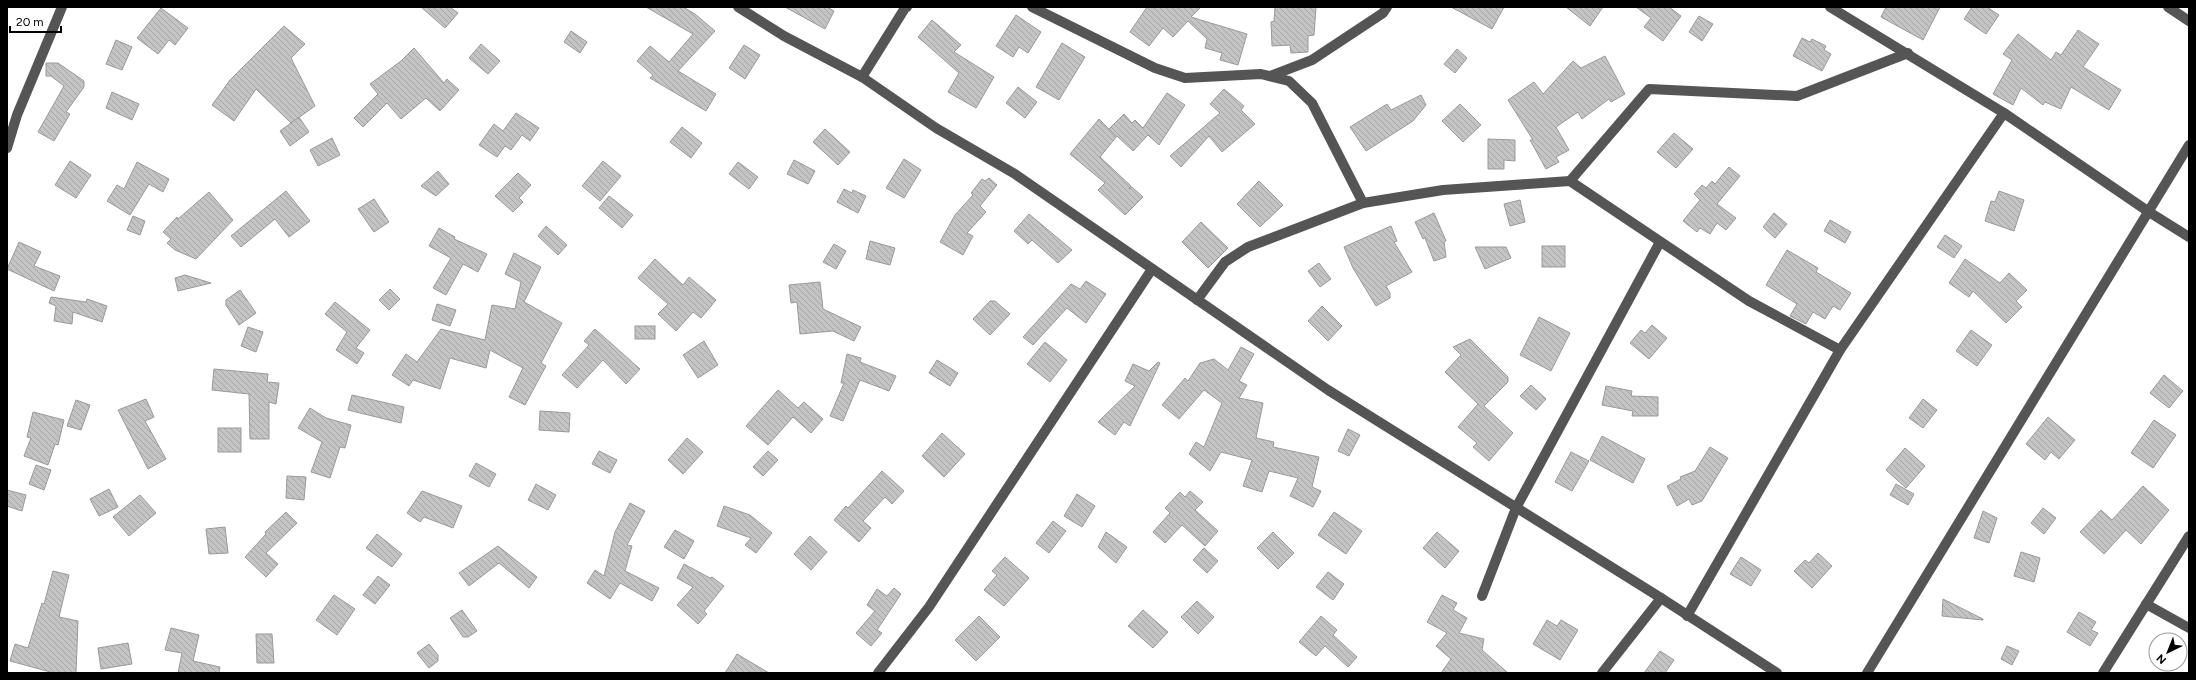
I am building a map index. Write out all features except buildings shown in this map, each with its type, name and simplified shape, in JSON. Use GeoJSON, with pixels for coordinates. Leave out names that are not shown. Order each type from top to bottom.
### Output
{"type":"FeatureCollection","features":[{"type":"Feature","properties":{"kind":"street"},"geometry":{"type":"LineString","coordinates":[[7,148],[17,115],[62,7]]}},
{"type":"Feature","properties":{"kind":"street"},"geometry":{"type":"LineString","coordinates":[[738,7],[784,36],[862,77],[936,128],[1015,174],[1328,390],[1661,598],[1776,673]]}},
{"type":"Feature","properties":{"kind":"street"},"geometry":{"type":"LineString","coordinates":[[862,77],[907,7]]}},
{"type":"Feature","properties":{"kind":"street"},"geometry":{"type":"LineString","coordinates":[[1032,7],[1155,68],[1185,78],[1261,74],[1289,81],[1312,103],[1364,203]]}},
{"type":"Feature","properties":{"kind":"street"},"geometry":{"type":"LineString","coordinates":[[1270,76],[1312,60],[1383,13],[1387,7]]}},
{"type":"Feature","properties":{"kind":"street"},"geometry":{"type":"LineString","coordinates":[[1830,7],[1908,53],[2004,113],[2149,212],[2189,237]]}},
{"type":"Feature","properties":{"kind":"street"},"geometry":{"type":"LineString","coordinates":[[2168,7],[2189,21]]}},
{"type":"Feature","properties":{"kind":"street"},"geometry":{"type":"LineString","coordinates":[[1570,181],[1649,89],[1797,96],[1908,53]]}},
{"type":"Feature","properties":{"kind":"street"},"geometry":{"type":"LineString","coordinates":[[1687,616],[1840,350],[2004,113]]}},
{"type":"Feature","properties":{"kind":"street"},"geometry":{"type":"LineString","coordinates":[[1867,673],[2189,144]]}},
{"type":"Feature","properties":{"kind":"street"},"geometry":{"type":"LineString","coordinates":[[1197,300],[1225,262],[1248,248],[1364,203],[1443,190],[1570,181],[1749,301],[1840,350]]}},
{"type":"Feature","properties":{"kind":"street"},"geometry":{"type":"LineString","coordinates":[[1482,596],[1516,508],[1660,242]]}},
{"type":"Feature","properties":{"kind":"street"},"geometry":{"type":"LineString","coordinates":[[878,673],[929,607],[1152,268]]}},
{"type":"Feature","properties":{"kind":"street"},"geometry":{"type":"LineString","coordinates":[[2104,673],[2189,536]]}},
{"type":"Feature","properties":{"kind":"street"},"geometry":{"type":"LineString","coordinates":[[1602,673],[1661,598]]}},
{"type":"Feature","properties":{"kind":"street"},"geometry":{"type":"LineString","coordinates":[[2146,604],[2189,628]]}}]}
